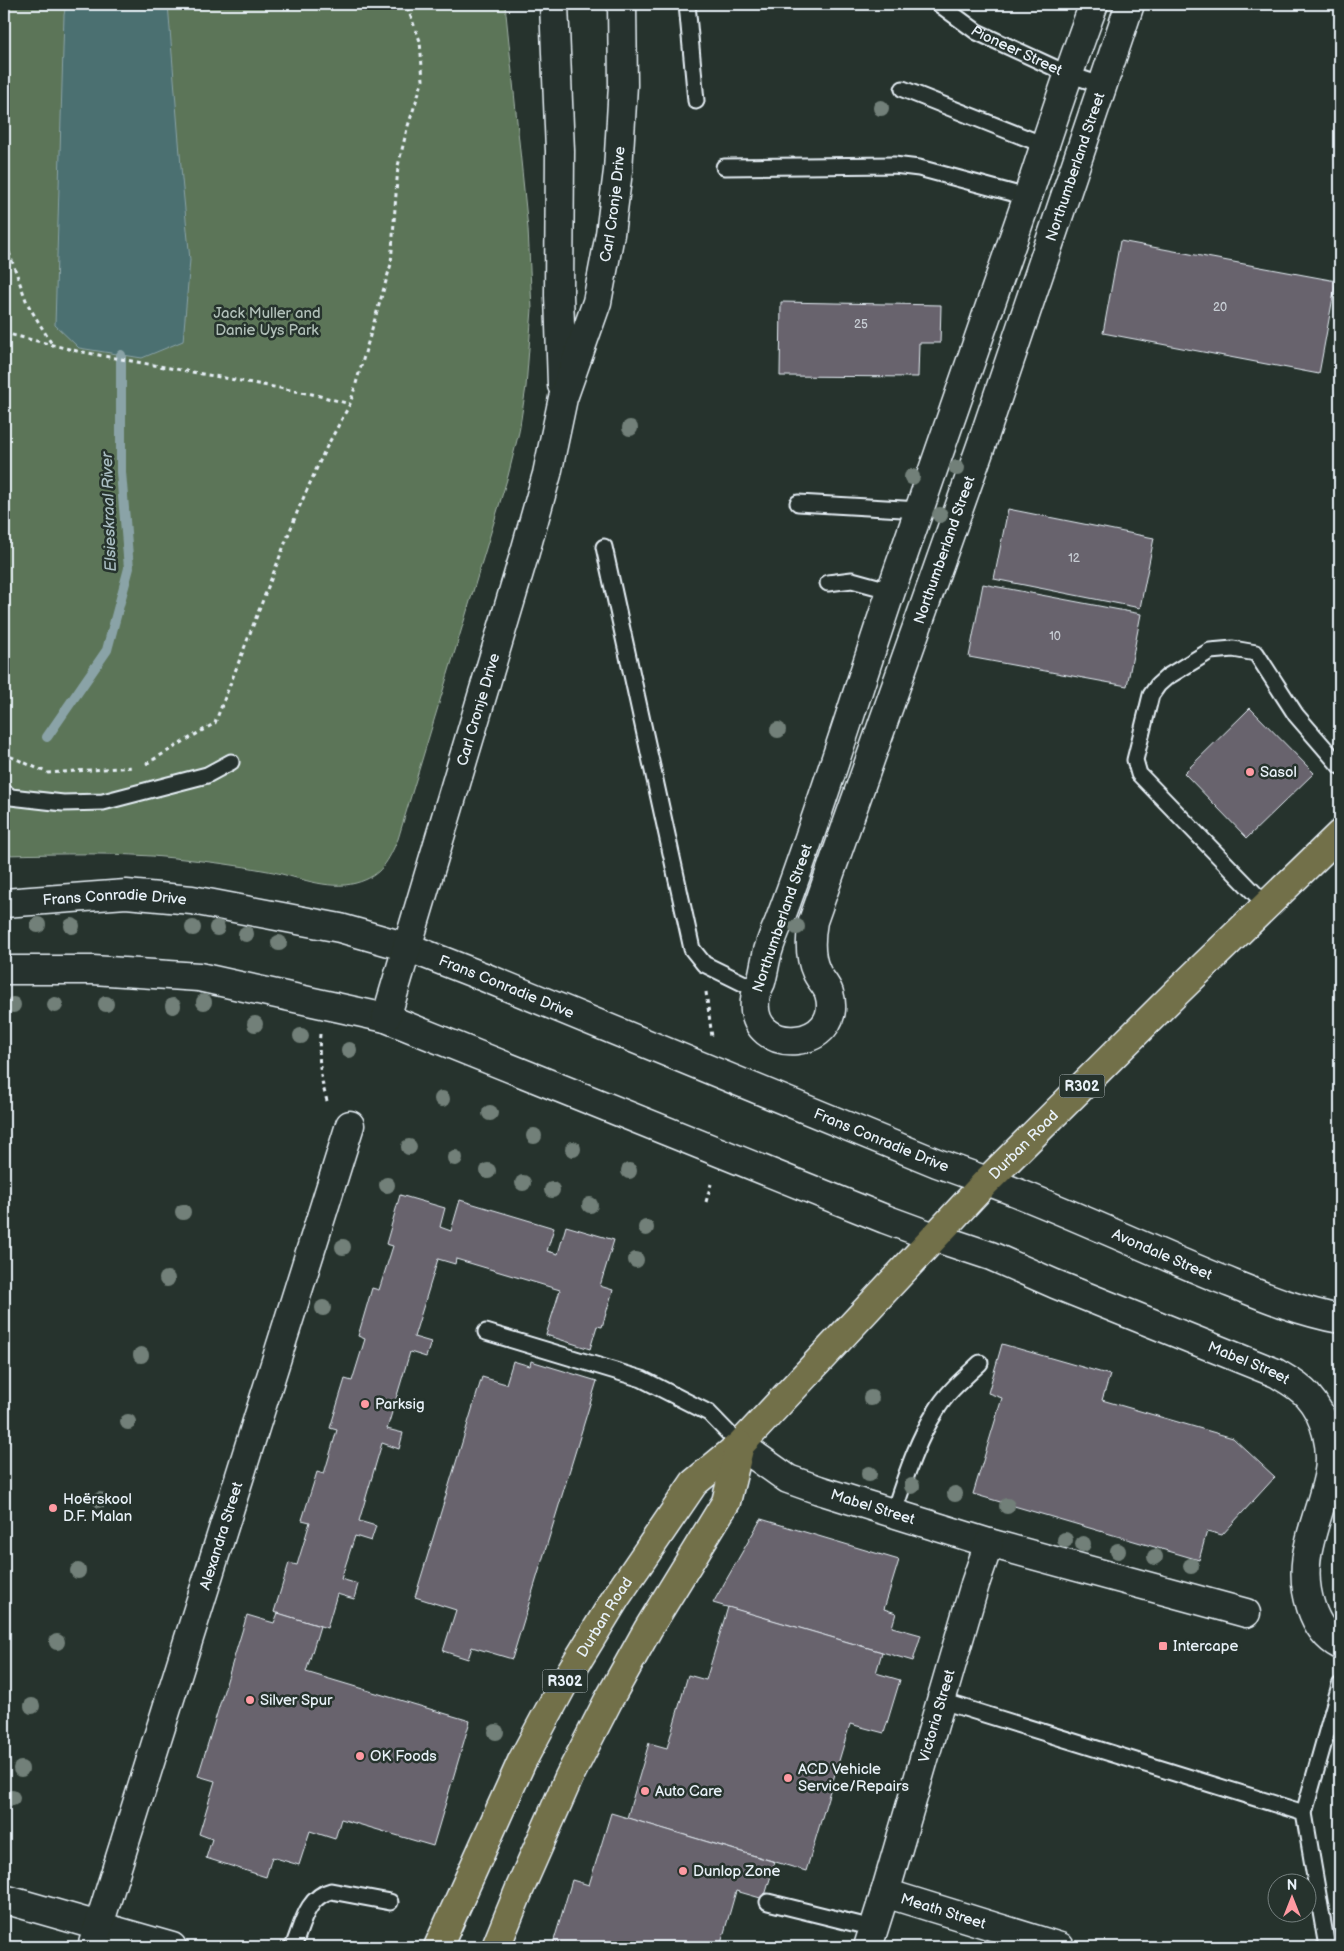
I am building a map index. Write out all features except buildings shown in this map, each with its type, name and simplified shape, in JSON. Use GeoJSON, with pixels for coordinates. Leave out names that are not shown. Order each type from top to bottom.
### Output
{"type":"FeatureCollection","features":[{"type":"Feature","properties":{"kind":"main road","name":"Durban Road"},"geometry":{"type":"LineString","coordinates":[[438,1947],[522,1761],[565,1681],[617,1596],[694,1483],[740,1445],[986,1181],[1340,834]]}},
{"type":"Feature","properties":{"kind":"main road","name":"Durban Road"},"geometry":{"type":"LineString","coordinates":[[496,1947],[565,1786],[604,1710],[648,1629],[726,1502],[740,1445]]}},
{"type":"Feature","properties":{"kind":"street","name":"Carl Cronje Drive"},"geometry":{"type":"LineString","coordinates":[[554,4],[560,150],[558,295],[563,398]]}},
{"type":"Feature","properties":{"kind":"street","name":"Carl Cronje Drive"},"geometry":{"type":"LineString","coordinates":[[386,1018],[525,552],[547,474],[563,398],[598,302],[610,234],[618,171],[623,76],[622,4]]}},
{"type":"Feature","properties":{"kind":"street","name":"Northumberland Street"},"geometry":{"type":"LineString","coordinates":[[1094,4],[1068,74],[802,861],[767,953],[754,1002],[756,1015],[762,1026],[771,1035],[782,1040],[795,1041],[807,1038],[817,1032],[826,1022],[830,1011],[826,984],[816,973],[813,959],[810,942],[813,921],[982,444],[1101,85],[1130,4]]}},
{"type":"Feature","properties":{"kind":"street","name":"Frans Conradie Drive"},"geometry":{"type":"LineString","coordinates":[[4,903],[126,894],[192,900],[340,928],[408,947],[937,1163],[986,1181]]}},
{"type":"Feature","properties":{"kind":"street"},"geometry":{"type":"LineString","coordinates":[[4,970],[94,970],[199,977],[386,1018],[876,1215],[934,1236]]}},
{"type":"Feature","properties":{"kind":"street","name":"Alexandra Street"},"geometry":{"type":"LineString","coordinates":[[96,1936],[350,1125]]}},
{"type":"Feature","properties":{"kind":"street","name":"Avondale Street"},"geometry":{"type":"LineString","coordinates":[[986,1181],[1046,1203],[1170,1258],[1296,1309],[1340,1319]]}},
{"type":"Feature","properties":{"kind":"street","name":"Mabel Street"},"geometry":{"type":"LineString","coordinates":[[934,1236],[992,1256],[1055,1284],[1270,1370],[1288,1380],[1307,1395],[1320,1414],[1326,1429],[1329,1445],[1329,1462],[1328,1476],[1309,1541],[1304,1583],[1317,1622],[1326,1634],[1340,1645]]}},
{"type":"Feature","properties":{"kind":"street","name":"Mabel Street"},"geometry":{"type":"LineString","coordinates":[[740,1445],[788,1479],[893,1514],[1246,1613]]}},
{"type":"Feature","properties":{"kind":"street","name":"Victoria Street"},"geometry":{"type":"LineString","coordinates":[[871,1937],[989,1542]]}},
{"type":"Feature","properties":{"kind":"street","name":"Meath Street"},"geometry":{"type":"LineString","coordinates":[[885,1894],[1060,1947]]}},
{"type":"Feature","properties":{"kind":"street"},"geometry":{"type":"LineString","coordinates":[[4,1899],[96,1936],[172,1947]]}},
{"type":"Feature","properties":{"kind":"lane"},"geometry":{"type":"LineString","coordinates":[[686,4],[696,101]]}},
{"type":"Feature","properties":{"kind":"lane","name":"Pioneer Street"},"geometry":{"type":"LineString","coordinates":[[939,4],[977,32],[1068,74],[1101,85]]}},
{"type":"Feature","properties":{"kind":"lane"},"geometry":{"type":"LineString","coordinates":[[903,89],[1044,145]]}},
{"type":"Feature","properties":{"kind":"lane"},"geometry":{"type":"LineString","coordinates":[[724,167],[894,165],[919,168],[1027,197]]}},
{"type":"Feature","properties":{"kind":"lane"},"geometry":{"type":"LineString","coordinates":[[798,503],[920,510]]}},
{"type":"Feature","properties":{"kind":"lane"},"geometry":{"type":"LineString","coordinates":[[604,546],[692,948],[704,964],[757,990]]}},
{"type":"Feature","properties":{"kind":"lane"},"geometry":{"type":"LineString","coordinates":[[828,583],[852,580],[892,591]]}},
{"type":"Feature","properties":{"kind":"lane"},"geometry":{"type":"LineString","coordinates":[[1266,905],[1138,774],[1135,760],[1151,695],[1167,677],[1210,651],[1233,648],[1256,653],[1296,715],[1340,766]]}},
{"type":"Feature","properties":{"kind":"lane"},"geometry":{"type":"LineString","coordinates":[[4,792],[11,797],[63,803],[102,802],[208,776],[231,762]]}},
{"type":"Feature","properties":{"kind":"lane"},"geometry":{"type":"LineString","coordinates":[[486,1332],[642,1379],[709,1413],[740,1445]]}},
{"type":"Feature","properties":{"kind":"lane"},"geometry":{"type":"LineString","coordinates":[[893,1514],[922,1437],[936,1410],[955,1386],[980,1363]]}},
{"type":"Feature","properties":{"kind":"lane"},"geometry":{"type":"LineString","coordinates":[[1327,1947],[1304,1813],[1340,1685]]}},
{"type":"Feature","properties":{"kind":"lane"},"geometry":{"type":"LineString","coordinates":[[942,1701],[1304,1813]]}},
{"type":"Feature","properties":{"kind":"lane"},"geometry":{"type":"LineString","coordinates":[[293,1947],[311,1903],[323,1893],[332,1891],[390,1902]]}},
{"type":"Feature","properties":{"kind":"lane"},"geometry":{"type":"LineString","coordinates":[[768,1902],[871,1937]]}},
{"type":"Feature","properties":{"kind":"path"},"geometry":{"type":"LineString","coordinates":[[4,26],[7,4]]}},
{"type":"Feature","properties":{"kind":"path"},"geometry":{"type":"LineString","coordinates":[[4,752],[48,773],[142,766],[215,723],[298,510],[324,452],[350,404],[391,264],[398,166],[406,129],[423,80],[420,41],[406,4]]}},
{"type":"Feature","properties":{"kind":"path"},"geometry":{"type":"LineString","coordinates":[[4,174],[6,179],[7,247],[28,303],[53,346]]}},
{"type":"Feature","properties":{"kind":"path"},"geometry":{"type":"LineString","coordinates":[[4,333],[77,351],[312,394],[350,404]]}},
{"type":"Feature","properties":{"kind":"path"},"geometry":{"type":"LineString","coordinates":[[704,964],[712,1043]]}},
{"type":"Feature","properties":{"kind":"path"},"geometry":{"type":"LineString","coordinates":[[321,1031],[319,1048],[321,1080],[330,1108],[350,1125]]}},
{"type":"Feature","properties":{"kind":"path"},"geometry":{"type":"LineString","coordinates":[[706,1202],[710,1184]]}},
{"type":"Feature","properties":{"kind":"green space","name":"Jack Muller and Danie Uys Park"},"geometry":{"type":"Polygon","coordinates":[[[4,4],[505,4],[528,229],[532,309],[526,387],[519,432],[508,476],[398,839],[383,867],[365,880],[345,885],[323,884],[245,867],[153,856],[89,854],[4,855],[4,4]]]}},
{"type":"Feature","properties":{"kind":"water"},"geometry":{"type":"Polygon","coordinates":[[[66,4],[168,4],[190,260],[183,341],[142,358],[79,348],[55,325],[64,15],[66,4]]]}},
{"type":"Feature","properties":{"kind":"waterway","name":"Elsieskraal River"},"geometry":{"type":"LineString","coordinates":[[47,737],[107,650],[129,568],[121,472],[121,355]]}},
{"type":"Feature","properties":{"kind":"place","name":"Sasol"},"geometry":{"type":"Point","coordinates":[1250,772]}},
{"type":"Feature","properties":{"kind":"place","name":"Parksig"},"geometry":{"type":"Point","coordinates":[365,1404]}},
{"type":"Feature","properties":{"kind":"place","name":"Hoërskool D.F. Malan"},"geometry":{"type":"Point","coordinates":[53,1508]}},
{"type":"Feature","properties":{"kind":"place","name":"Intercape"},"geometry":{"type":"Point","coordinates":[1163,1646]}},
{"type":"Feature","properties":{"kind":"place","name":"Silver Spur"},"geometry":{"type":"Point","coordinates":[250,1700]}},
{"type":"Feature","properties":{"kind":"place","name":"OK Foods"},"geometry":{"type":"Point","coordinates":[360,1756]}},
{"type":"Feature","properties":{"kind":"place","name":"ACD Vehicle Service/Repairs"},"geometry":{"type":"Point","coordinates":[788,1778]}},
{"type":"Feature","properties":{"kind":"place","name":"Auto Care"},"geometry":{"type":"Point","coordinates":[645,1791]}},
{"type":"Feature","properties":{"kind":"place","name":"Dunlop Zone"},"geometry":{"type":"Point","coordinates":[683,1871]}}]}
